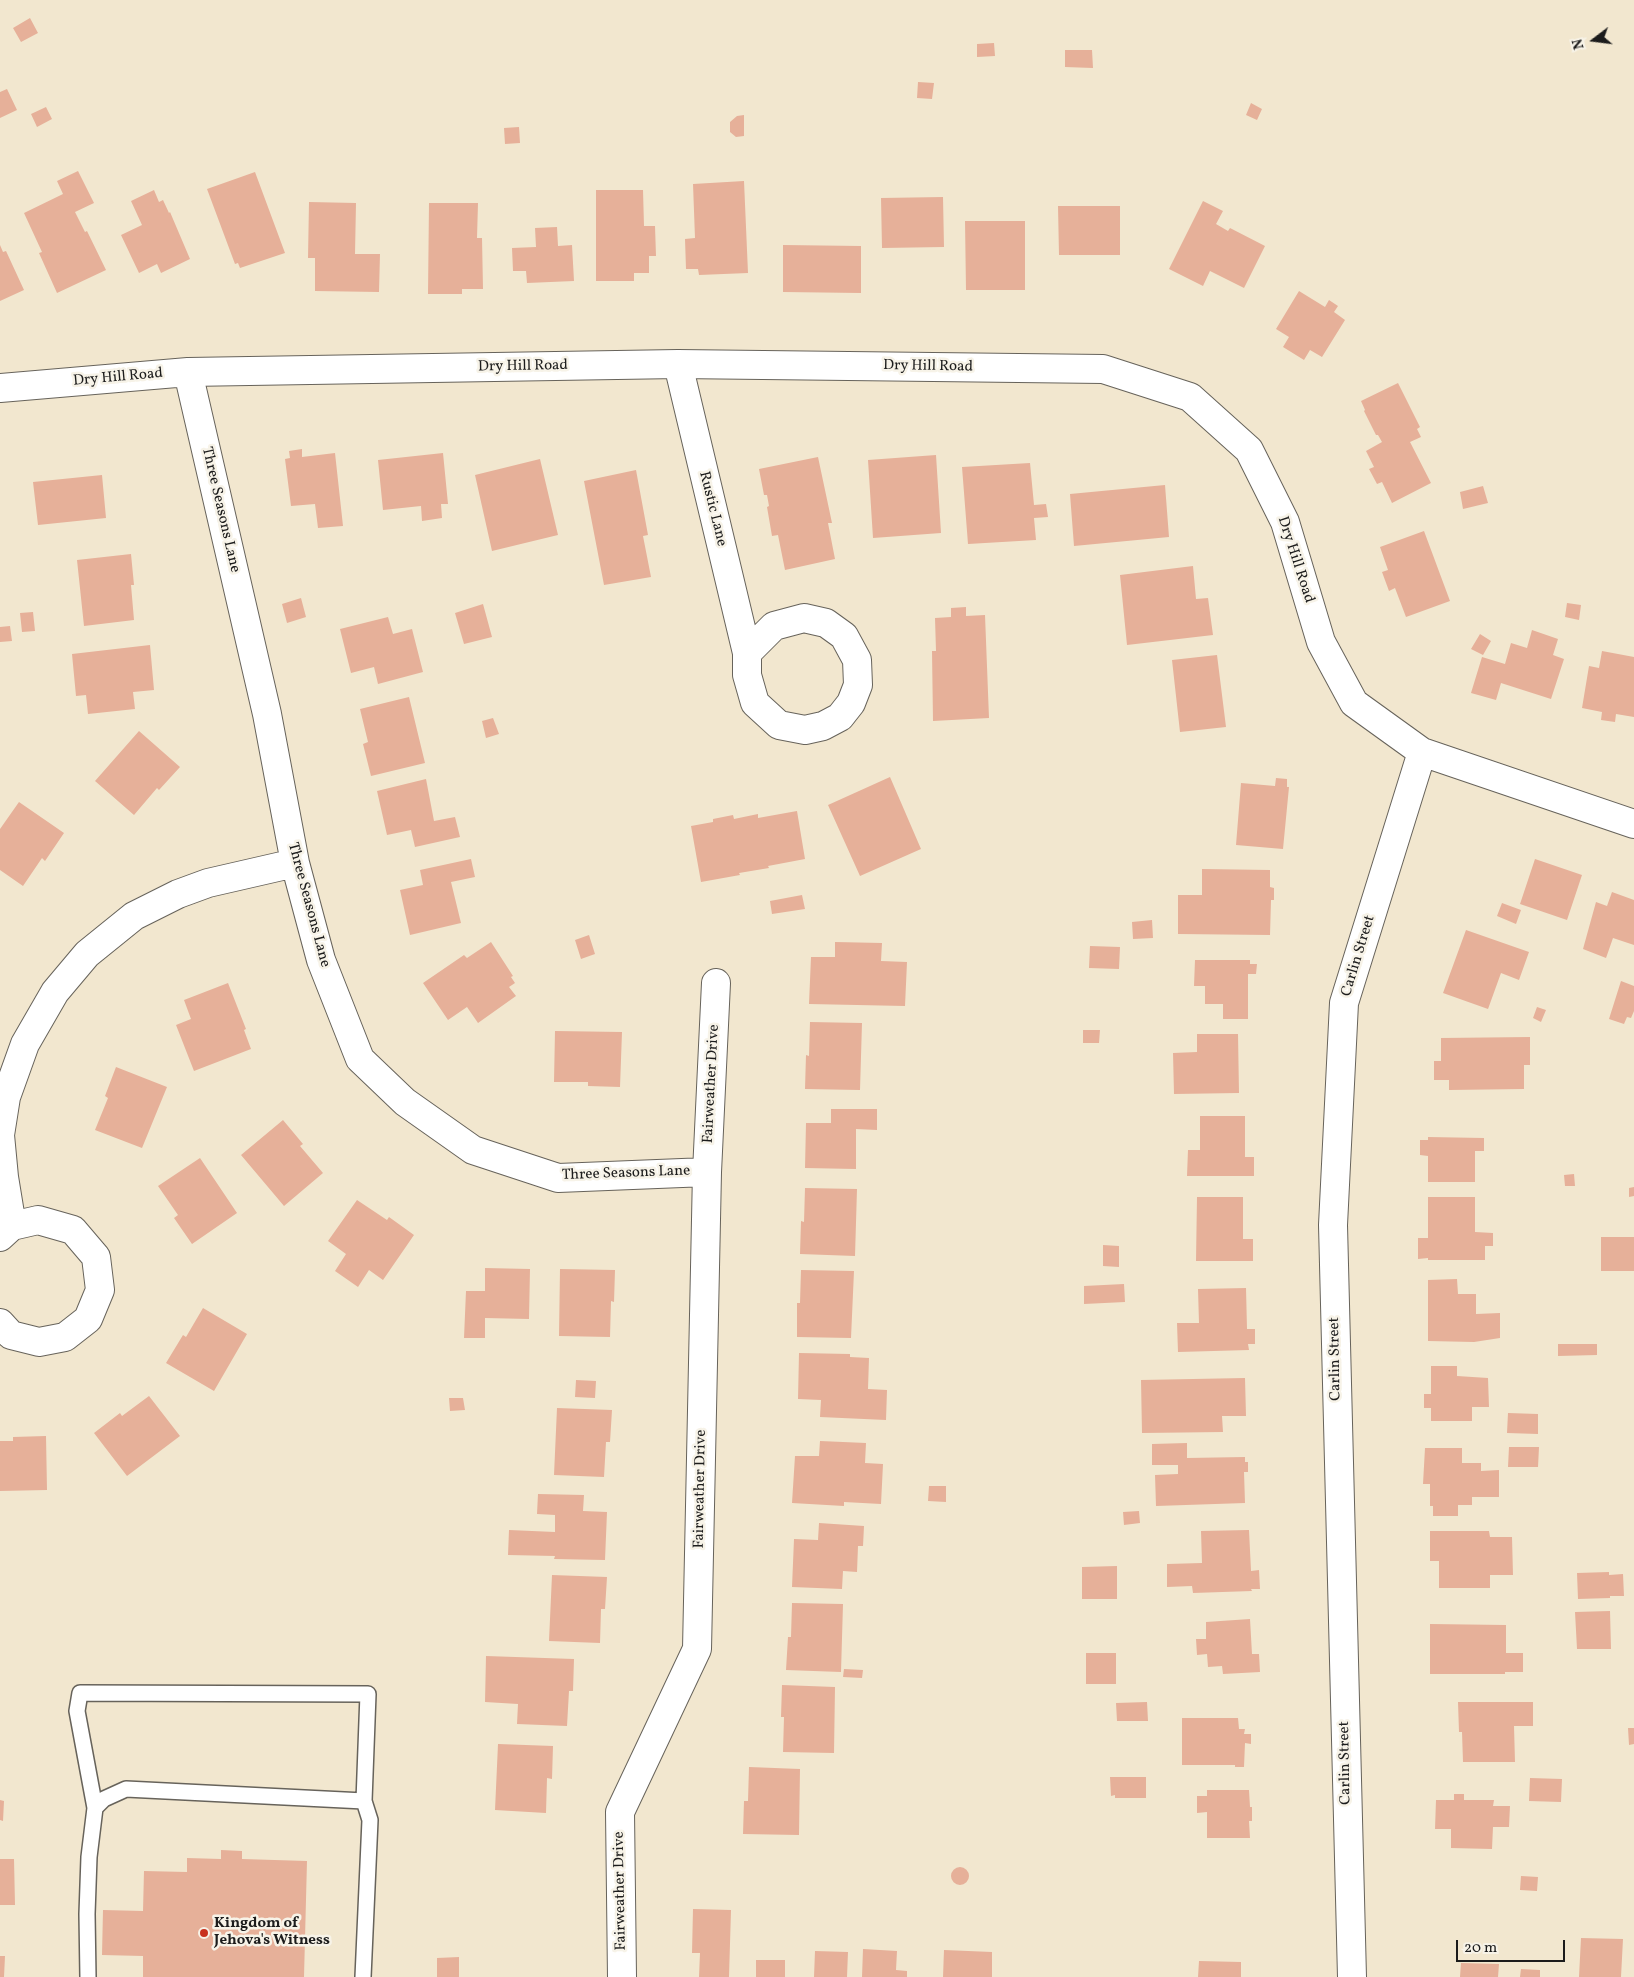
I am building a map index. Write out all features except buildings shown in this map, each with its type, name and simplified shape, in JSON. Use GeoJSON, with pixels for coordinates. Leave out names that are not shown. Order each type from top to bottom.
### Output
{"type":"FeatureCollection","features":[{"type":"Feature","properties":{"kind":"street","name":"Dry Hill Road"},"geometry":{"type":"LineString","coordinates":[[0,388],[188,372],[678,364],[1103,369],[1190,397],[1249,450],[1285,522],[1320,642],[1354,703],[1422,752],[1634,824]]}},
{"type":"Feature","properties":{"kind":"street","name":"Rustic Lane"},"geometry":{"type":"LineString","coordinates":[[678,364],[748,653],[747,675],[755,702],[779,725],[805,730],[824,726],[840,717],[851,703],[858,685],[857,660],[844,636],[826,622],[804,618],[774,626],[748,653]]}},
{"type":"Feature","properties":{"kind":"street","name":"Three Seasons Lane"},"geometry":{"type":"LineString","coordinates":[[188,372],[267,714],[295,863],[321,960],[360,1059],[404,1102],[473,1150],[558,1178],[707,1172]]}},
{"type":"Feature","properties":{"kind":"street","name":"Carlin Street"},"geometry":{"type":"LineString","coordinates":[[1352,1977],[1333,1225],[1344,1003],[1422,752]]}},
{"type":"Feature","properties":{"kind":"street"},"geometry":{"type":"LineString","coordinates":[[0,1323],[11,1335],[39,1342],[65,1337],[88,1319],[100,1290],[96,1257],[73,1230],[38,1220],[6,1232],[0,1135],[6,1097],[25,1044],[55,992],[87,954],[134,916],[178,894],[208,883],[295,863]]}},
{"type":"Feature","properties":{"kind":"street","name":"Fairweather Drive"},"geometry":{"type":"LineString","coordinates":[[622,1977],[620,1812],[697,1649],[707,1172],[716,983]]}},
{"type":"Feature","properties":{"kind":"lane"},"geometry":{"type":"LineString","coordinates":[[88,1977],[87,1914],[89,1857],[95,1808],[77,1711],[80,1693],[368,1694],[364,1802],[370,1820],[363,1977]]}},
{"type":"Feature","properties":{"kind":"lane"},"geometry":{"type":"LineString","coordinates":[[95,1808],[104,1799],[126,1789],[364,1802]]}},
{"type":"Feature","properties":{"kind":"place","name":"Kingdom of Jehova's Witness"},"geometry":{"type":"Point","coordinates":[204,1933]}}]}
